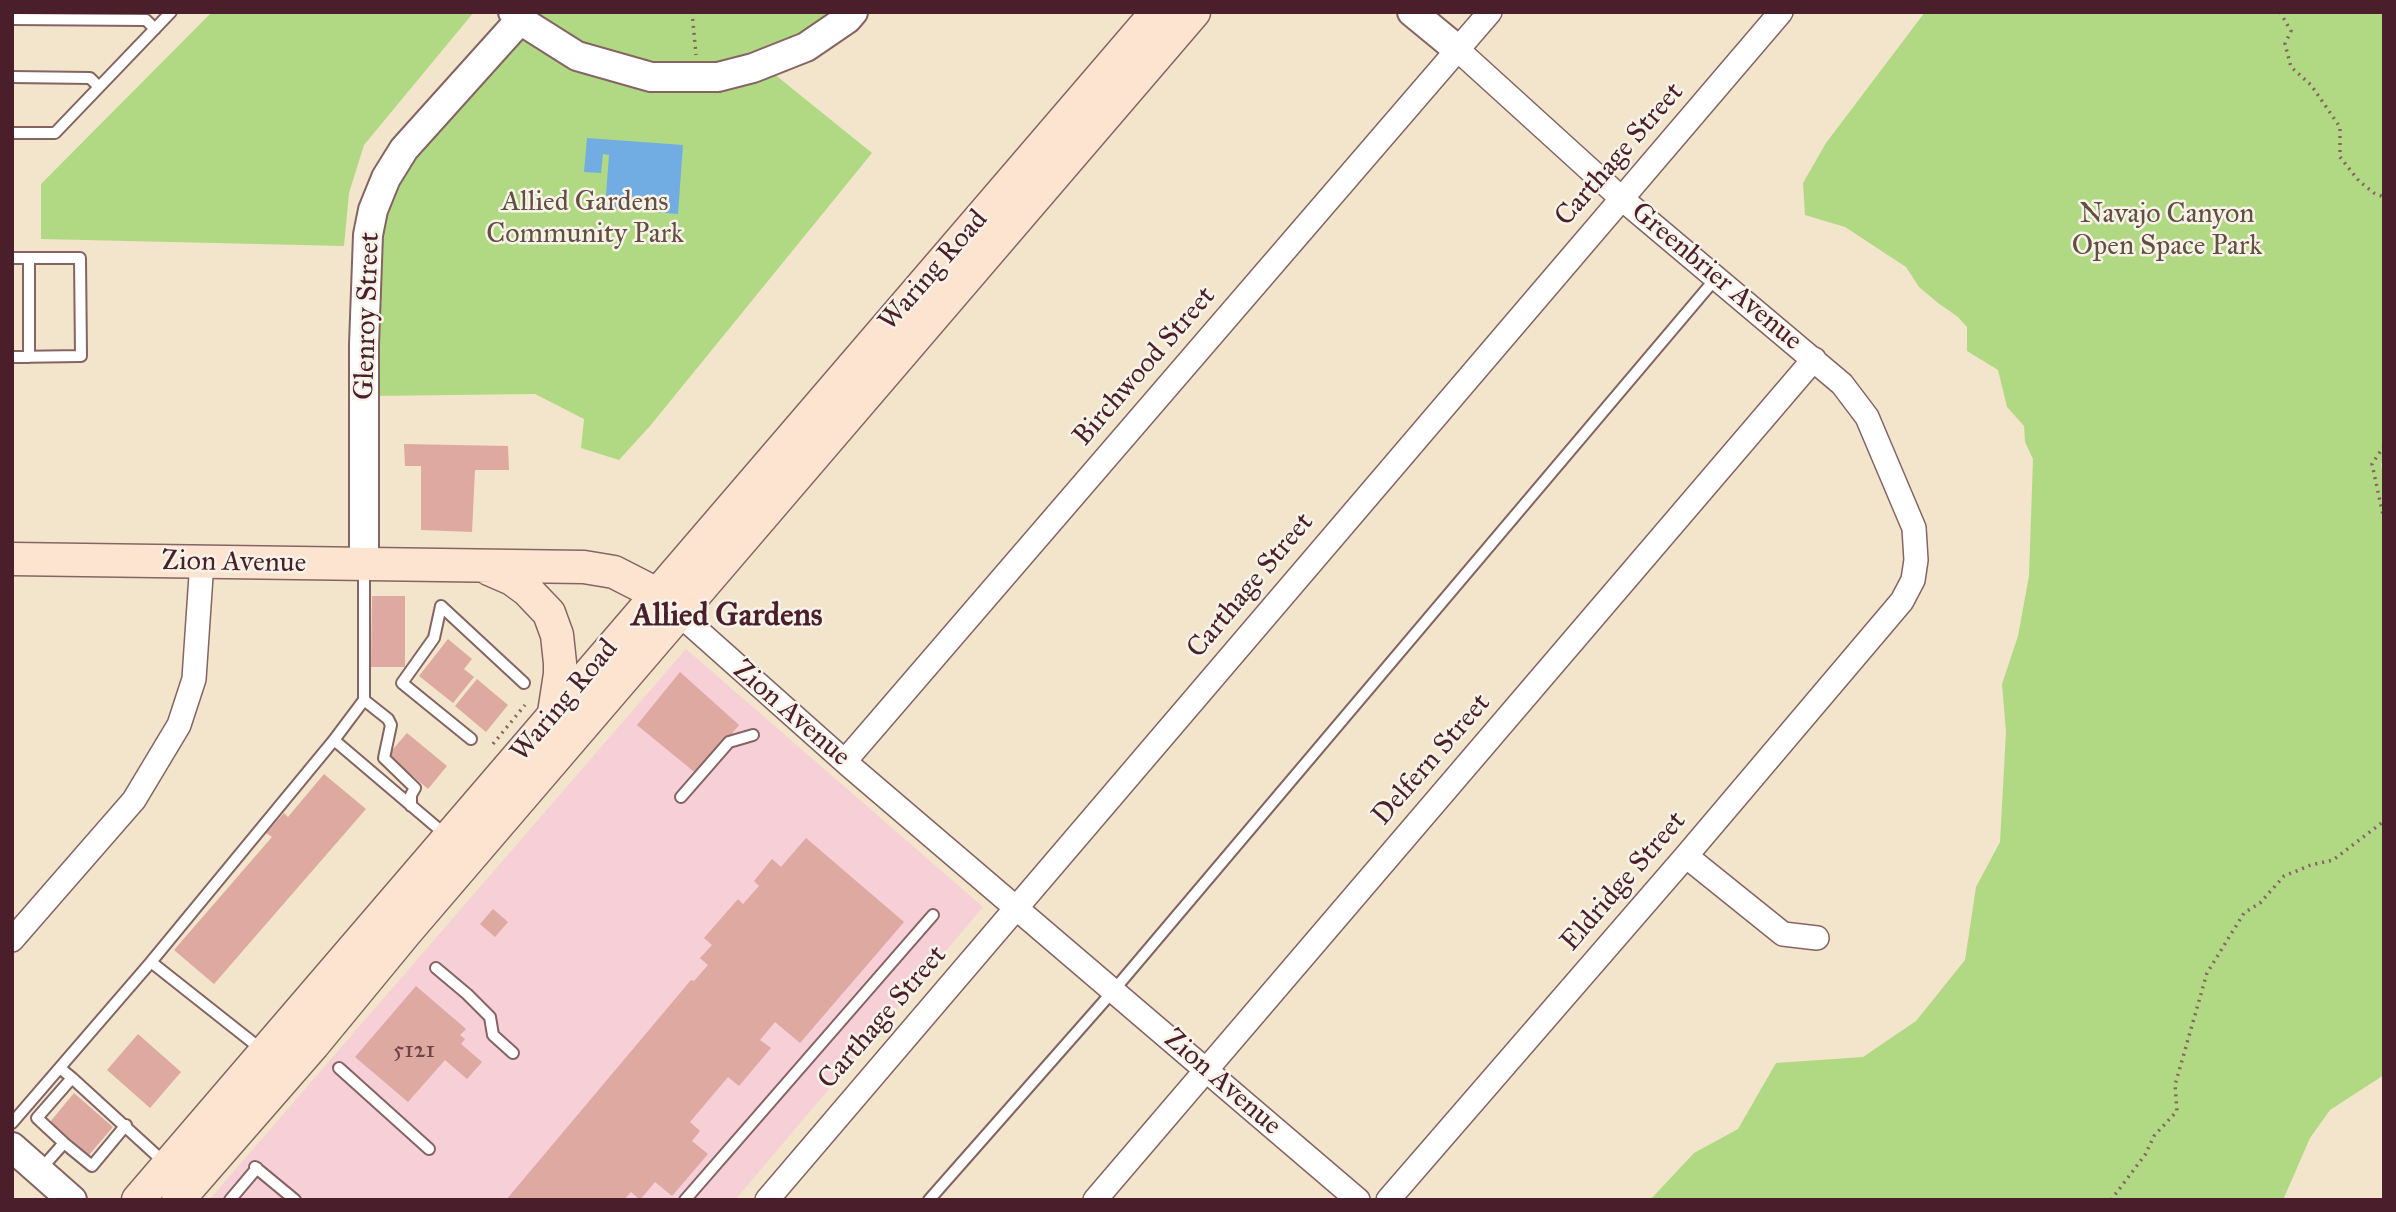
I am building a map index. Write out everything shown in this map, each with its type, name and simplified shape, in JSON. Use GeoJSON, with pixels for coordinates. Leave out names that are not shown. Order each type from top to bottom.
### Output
{"type":"FeatureCollection","features":[{"type":"Feature","properties":{"kind":"main road","name":"Waring Road"},"geometry":{"type":"LineString","coordinates":[[177,1200],[313,1045],[667,604],[1157,12]]}},
{"type":"Feature","properties":{"kind":"main road","name":"Waring Road"},"geometry":{"type":"LineString","coordinates":[[138,1200],[449,838],[540,709],[667,604],[1194,12]]}},
{"type":"Feature","properties":{"kind":"main road","name":"Zion Avenue"},"geometry":{"type":"LineString","coordinates":[[12,559],[584,568],[614,572],[667,604]]}},
{"type":"Feature","properties":{"kind":"main road"},"geometry":{"type":"LineString","coordinates":[[485,566],[520,584],[539,600],[557,635],[560,674],[540,709]]}},
{"type":"Feature","properties":{"kind":"street","name":"Glenroy Street"},"geometry":{"type":"LineString","coordinates":[[364,565],[364,345],[368,235],[373,210],[386,178],[404,149],[517,16],[577,56],[651,77],[718,77],[753,68],[806,47],[853,12]]}},
{"type":"Feature","properties":{"kind":"street","name":"Greenbrier Avenue"},"geometry":{"type":"LineString","coordinates":[[1412,12],[1457,49],[1621,198],[1842,384],[1867,417],[1914,528],[1916,560],[1913,580],[1902,601]]}},
{"type":"Feature","properties":{"kind":"street","name":"Birchwood Street"},"geometry":{"type":"LineString","coordinates":[[845,761],[1490,12]]}},
{"type":"Feature","properties":{"kind":"street","name":"Carthage Street"},"geometry":{"type":"LineString","coordinates":[[767,1200],[1621,198],[1678,136],[1781,12]]}},
{"type":"Feature","properties":{"kind":"street","name":"Delfern Street"},"geometry":{"type":"LineString","coordinates":[[1095,1200],[1814,359]]}},
{"type":"Feature","properties":{"kind":"street"},"geometry":{"type":"LineString","coordinates":[[12,940],[134,800],[179,725],[194,679],[202,561]]}},
{"type":"Feature","properties":{"kind":"street","name":"Eldridge Street"},"geometry":{"type":"LineString","coordinates":[[1388,1200],[1686,856],[1902,601]]}},
{"type":"Feature","properties":{"kind":"street","name":"Zion Avenue"},"geometry":{"type":"LineString","coordinates":[[667,604],[1016,909],[1358,1200]]}},
{"type":"Feature","properties":{"kind":"street"},"geometry":{"type":"LineString","coordinates":[[1686,856],[1783,934],[1817,938]]}},
{"type":"Feature","properties":{"kind":"street"},"geometry":{"type":"LineString","coordinates":[[12,1147],[72,1200]]}},
{"type":"Feature","properties":{"kind":"lane"},"geometry":{"type":"LineString","coordinates":[[12,133],[55,133],[171,12]]}},
{"type":"Feature","properties":{"kind":"lane"},"geometry":{"type":"LineString","coordinates":[[12,19],[146,20],[155,29]]}},
{"type":"Feature","properties":{"kind":"lane"},"geometry":{"type":"LineString","coordinates":[[12,77],[90,78],[99,87]]}},
{"type":"Feature","properties":{"kind":"lane"},"geometry":{"type":"LineString","coordinates":[[12,258],[80,258],[81,356],[12,357]]}},
{"type":"Feature","properties":{"kind":"lane"},"geometry":{"type":"LineString","coordinates":[[29,258],[29,357]]}},
{"type":"Feature","properties":{"kind":"lane"},"geometry":{"type":"LineString","coordinates":[[929,1200],[1114,990],[1716,278]]}},
{"type":"Feature","properties":{"kind":"lane"},"geometry":{"type":"LineString","coordinates":[[12,1123],[151,962],[364,700],[364,565]]}},
{"type":"Feature","properties":{"kind":"lane"},"geometry":{"type":"LineString","coordinates":[[471,739],[402,683],[434,638],[442,606],[524,683]]}},
{"type":"Feature","properties":{"kind":"lane"},"geometry":{"type":"LineString","coordinates":[[364,700],[388,719],[391,725],[384,758],[415,788],[411,795],[411,806]]}},
{"type":"Feature","properties":{"kind":"lane"},"geometry":{"type":"LineString","coordinates":[[681,797],[729,742],[753,735]]}},
{"type":"Feature","properties":{"kind":"lane"},"geometry":{"type":"LineString","coordinates":[[334,740],[449,838]]}},
{"type":"Feature","properties":{"kind":"lane"},"geometry":{"type":"LineString","coordinates":[[685,1200],[933,915]]}},
{"type":"Feature","properties":{"kind":"lane"},"geometry":{"type":"LineString","coordinates":[[151,962],[264,1052]]}},
{"type":"Feature","properties":{"kind":"lane"},"geometry":{"type":"LineString","coordinates":[[436,968],[490,1017],[493,1035],[513,1053]]}},
{"type":"Feature","properties":{"kind":"lane"},"geometry":{"type":"LineString","coordinates":[[60,1068],[167,1165]]}},
{"type":"Feature","properties":{"kind":"lane"},"geometry":{"type":"LineString","coordinates":[[339,1068],[429,1149]]}},
{"type":"Feature","properties":{"kind":"lane"},"geometry":{"type":"LineString","coordinates":[[72,1078],[37,1118],[64,1143],[92,1166],[126,1125]]}},
{"type":"Feature","properties":{"kind":"lane"},"geometry":{"type":"LineString","coordinates":[[40,1170],[64,1143]]}},
{"type":"Feature","properties":{"kind":"lane"},"geometry":{"type":"LineString","coordinates":[[230,1200],[256,1168],[293,1199]]}},
{"type":"Feature","properties":{"kind":"path"},"geometry":{"type":"LineString","coordinates":[[692,12],[701,77]]}},
{"type":"Feature","properties":{"kind":"path"},"geometry":{"type":"LineString","coordinates":[[2280,12],[2291,31],[2285,44],[2291,67],[2311,85],[2340,127],[2340,158],[2359,181],[2384,197]]}},
{"type":"Feature","properties":{"kind":"path"},"geometry":{"type":"LineString","coordinates":[[2384,446],[2372,464],[2384,520]]}},
{"type":"Feature","properties":{"kind":"path"},"geometry":{"type":"LineString","coordinates":[[493,744],[540,709]]}},
{"type":"Feature","properties":{"kind":"path"},"geometry":{"type":"LineString","coordinates":[[2111,1200],[2145,1155],[2154,1136],[2177,1111],[2175,1085],[2207,973],[2244,914],[2260,903],[2284,876],[2333,860],[2384,821]]}},
{"type":"Feature","properties":{"kind":"shaded area"},"geometry":{"type":"Polygon","coordinates":[[[686,649],[983,907],[735,1200],[209,1200],[686,649]]]}},
{"type":"Feature","properties":{"kind":"green space"},"geometry":{"type":"Polygon","coordinates":[[[212,12],[474,12],[364,145],[349,193],[344,246],[41,239],[41,184],[212,12]]]}},
{"type":"Feature","properties":{"kind":"green space","name":"Allied Gardens Community Park"},"geometry":{"type":"Polygon","coordinates":[[[513,12],[852,12],[763,65],[872,153],[650,426],[619,460],[581,448],[584,419],[535,394],[370,396],[376,203],[513,12]]]}},
{"type":"Feature","properties":{"kind":"green space","name":"Navajo Canyon Open Space Park"},"geometry":{"type":"Polygon","coordinates":[[[1925,12],[2384,12],[2384,460],[2381,464],[2384,480],[2384,1075],[2330,1110],[2310,1138],[2283,1200],[1650,1200],[1694,1153],[1738,1129],[1776,1063],[1863,1057],[1916,1021],[1965,960],[1976,887],[2000,842],[2006,732],[2002,684],[2018,636],[2029,576],[2033,459],[2025,442],[2024,426],[2007,407],[1998,370],[1967,351],[1967,327],[1958,317],[1919,287],[1906,267],[1845,227],[1805,215],[1803,183],[1826,143],[1925,12]]]}},
{"type":"Feature","properties":{"kind":"water"},"geometry":{"type":"Polygon","coordinates":[[[587,138],[683,145],[678,214],[605,208],[609,155],[603,154],[601,173],[584,172],[587,138]]]}},
{"type":"Feature","properties":{"kind":"building"},"geometry":{"type":"Polygon","coordinates":[[[404,444],[508,446],[509,470],[475,470],[472,532],[421,530],[421,466],[405,466],[404,444]]]}},
{"type":"Feature","properties":{"kind":"building"},"geometry":{"type":"Polygon","coordinates":[[[372,596],[405,596],[405,667],[371,667],[372,596]]]}},
{"type":"Feature","properties":{"kind":"building"},"geometry":{"type":"Polygon","coordinates":[[[448,639],[472,659],[464,669],[474,677],[453,703],[419,676],[448,639]]]}},
{"type":"Feature","properties":{"kind":"building"},"geometry":{"type":"Polygon","coordinates":[[[680,672],[739,725],[698,775],[637,725],[680,672]]]}},
{"type":"Feature","properties":{"kind":"building"},"geometry":{"type":"Polygon","coordinates":[[[477,679],[508,705],[486,732],[455,706],[477,679]]]}},
{"type":"Feature","properties":{"kind":"building"},"geometry":{"type":"Polygon","coordinates":[[[407,733],[447,766],[428,789],[388,755],[407,733]]]}},
{"type":"Feature","properties":{"kind":"building"},"geometry":{"type":"Polygon","coordinates":[[[324,774],[366,809],[214,984],[174,950],[272,837],[266,833],[284,813],[288,817],[324,774]]]}},
{"type":"Feature","properties":{"kind":"building"},"geometry":{"type":"Polygon","coordinates":[[[806,838],[904,922],[800,1043],[775,1022],[760,1040],[771,1048],[739,1086],[728,1077],[690,1122],[700,1131],[692,1141],[708,1154],[672,1196],[655,1182],[640,1200],[631,1192],[624,1200],[506,1200],[691,980],[694,981],[708,965],[700,958],[712,945],[704,938],[738,899],[743,904],[759,886],[754,881],[772,859],[781,867],[806,838]]]}},
{"type":"Feature","properties":{"kind":"building"},"geometry":{"type":"Polygon","coordinates":[[[493,909],[508,922],[495,937],[480,924],[493,909]]]}},
{"type":"Feature","properties":{"kind":"building"},"geometry":{"type":"Polygon","coordinates":[[[416,986],[466,1029],[460,1035],[465,1039],[461,1044],[482,1062],[467,1079],[445,1060],[408,1102],[355,1057],[416,986]]]}},
{"type":"Feature","properties":{"kind":"building"},"geometry":{"type":"Polygon","coordinates":[[[138,1034],[181,1072],[150,1108],[107,1070],[138,1034]]]}},
{"type":"Feature","properties":{"kind":"building"},"geometry":{"type":"Polygon","coordinates":[[[74,1093],[113,1127],[89,1155],[50,1122],[74,1093]]]}},
{"type":"Feature","properties":{"kind":"district","name":"Allied Gardens"},"geometry":{"type":"Point","coordinates":[727,617]}}]}
